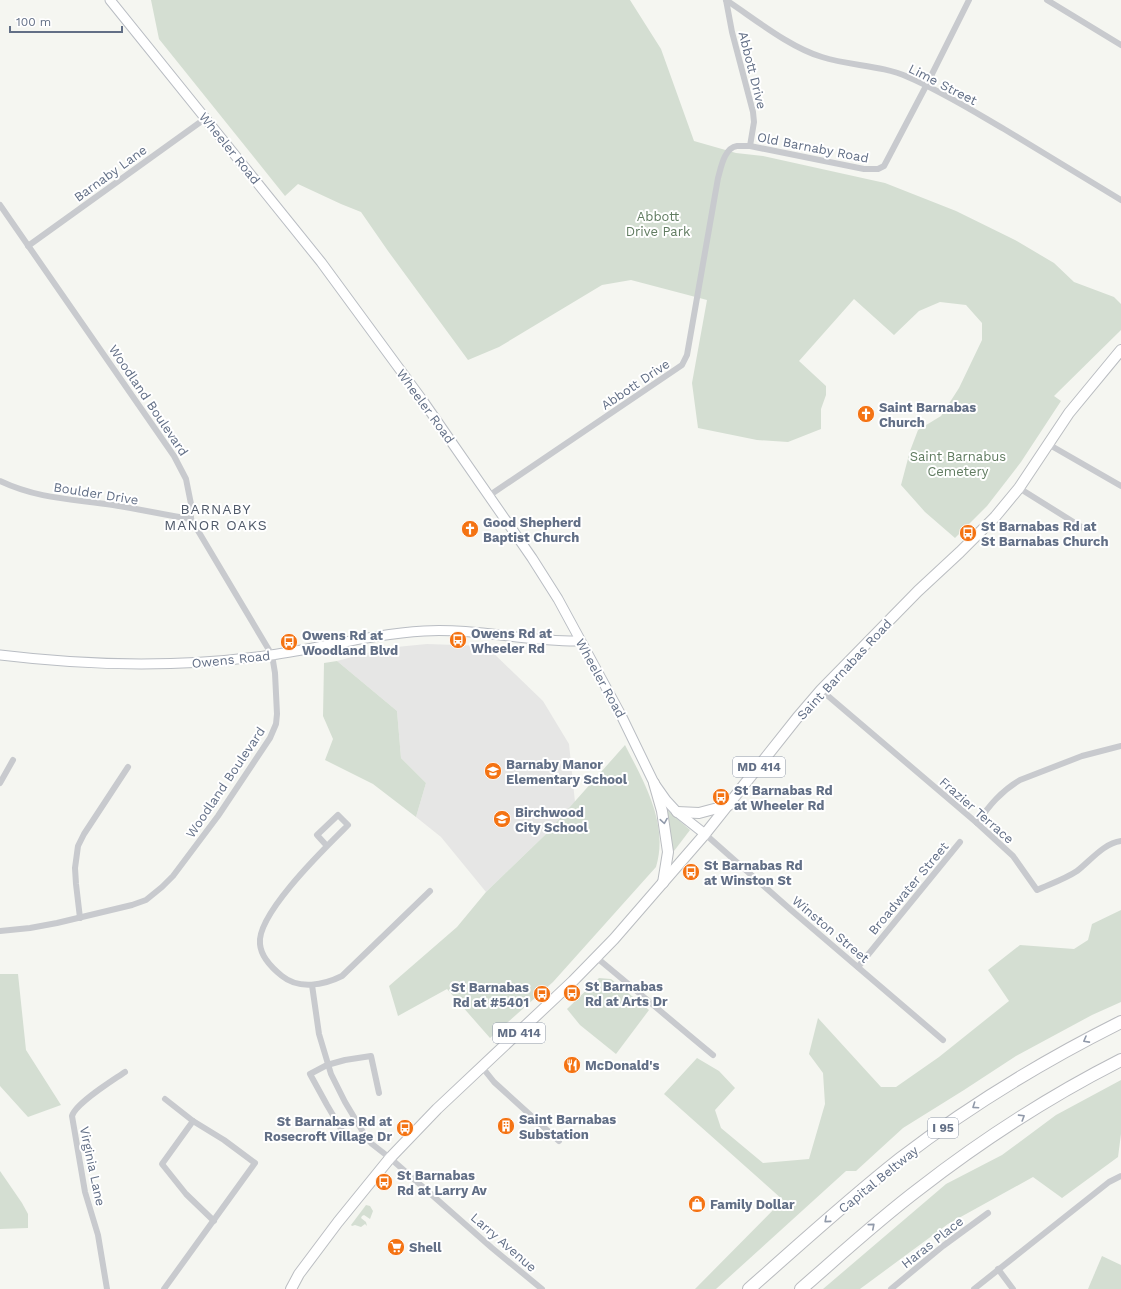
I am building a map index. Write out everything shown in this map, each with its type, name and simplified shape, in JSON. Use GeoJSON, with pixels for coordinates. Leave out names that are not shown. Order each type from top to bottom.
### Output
{"type":"FeatureCollection","features":[{"type":"Feature","properties":{"kind":"highway","name":"Capital Beltway"},"geometry":{"type":"LineString","coordinates":[[749,1289],[864,1189],[938,1131],[1012,1082],[1064,1052],[1121,1022]]}},
{"type":"Feature","properties":{"kind":"highway","name":"I 95"},"geometry":{"type":"LineString","coordinates":[[801,1289],[883,1217],[957,1160],[1067,1089],[1121,1060]]}},
{"type":"Feature","properties":{"kind":"highway"},"geometry":{"type":"LineString","coordinates":[[745,1289],[782,1260]]}},
{"type":"Feature","properties":{"kind":"main road","name":"Wheeler Road"},"geometry":{"type":"LineString","coordinates":[[110,0],[252,175],[343,291],[423,401],[490,496],[558,599],[621,715],[654,783],[666,800],[705,834]]}},
{"type":"Feature","properties":{"kind":"main road","name":"Saint Barnabas Road"},"geometry":{"type":"LineString","coordinates":[[291,1289],[299,1274],[338,1222],[390,1158],[437,1109],[596,958],[663,884],[705,834],[821,690],[918,591],[995,517],[1019,488],[1069,413],[1121,350]]}},
{"type":"Feature","properties":{"kind":"main road","name":"Owens Road"},"geometry":{"type":"LineString","coordinates":[[0,655],[130,665],[165,665],[224,661],[272,655],[397,633],[425,631],[458,631],[541,640],[580,641]]}},
{"type":"Feature","properties":{"kind":"main road"},"geometry":{"type":"LineString","coordinates":[[654,783],[662,811],[668,852],[663,884]]}},
{"type":"Feature","properties":{"kind":"main road"},"geometry":{"type":"LineString","coordinates":[[678,812],[703,812],[729,805]]}},
{"type":"Feature","properties":{"kind":"street","name":"Lime Street"},"geometry":{"type":"LineString","coordinates":[[726,0],[810,53],[835,61],[898,74],[926,86],[963,105],[1121,200]]}},
{"type":"Feature","properties":{"kind":"street","name":"Abbott Drive"},"geometry":{"type":"LineString","coordinates":[[726,0],[732,32],[753,112],[754,122],[750,146]]}},
{"type":"Feature","properties":{"kind":"street"},"geometry":{"type":"LineString","coordinates":[[926,86],[969,0]]}},
{"type":"Feature","properties":{"kind":"street"},"geometry":{"type":"LineString","coordinates":[[1047,0],[1121,45]]}},
{"type":"Feature","properties":{"kind":"street","name":"Old Barnaby Road"},"geometry":{"type":"LineString","coordinates":[[737,146],[750,146],[864,169],[878,169],[884,166],[926,86]]}},
{"type":"Feature","properties":{"kind":"street","name":"Barnaby Lane"},"geometry":{"type":"LineString","coordinates":[[28,246],[206,118]]}},
{"type":"Feature","properties":{"kind":"street","name":"Abbott Drive"},"geometry":{"type":"LineString","coordinates":[[490,496],[682,365],[687,355],[718,178],[724,158],[730,150],[737,146]]}},
{"type":"Feature","properties":{"kind":"street","name":"Woodland Boulevard"},"geometry":{"type":"LineString","coordinates":[[0,205],[157,429],[174,456],[186,479],[191,504],[191,520],[272,655],[275,673],[277,714],[274,729],[262,752],[209,828],[173,876],[146,900],[80,918],[30,928],[0,930]]}},
{"type":"Feature","properties":{"kind":"street"},"geometry":{"type":"LineString","coordinates":[[1048,444],[1121,486]]}},
{"type":"Feature","properties":{"kind":"street","name":"Boulder Drive"},"geometry":{"type":"LineString","coordinates":[[0,481],[34,494],[64,500],[115,506],[191,520]]}},
{"type":"Feature","properties":{"kind":"street"},"geometry":{"type":"LineString","coordinates":[[1019,488],[1083,528]]}},
{"type":"Feature","properties":{"kind":"street","name":"Frazier Terrace"},"geometry":{"type":"LineString","coordinates":[[821,690],[977,823],[1013,856],[1037,890],[1076,871],[1105,848],[1111,844],[1121,841]]}},
{"type":"Feature","properties":{"kind":"street"},"geometry":{"type":"LineString","coordinates":[[977,823],[998,796],[1020,780],[1082,756],[1121,746]]}},
{"type":"Feature","properties":{"kind":"street"},"geometry":{"type":"LineString","coordinates":[[0,783],[13,760]]}},
{"type":"Feature","properties":{"kind":"street"},"geometry":{"type":"LineString","coordinates":[[80,918],[75,868],[80,841],[128,767]]}},
{"type":"Feature","properties":{"kind":"street"},"geometry":{"type":"LineString","coordinates":[[328,846],[317,835],[338,815],[348,825],[328,846],[311,862],[280,900],[266,920],[260,937],[260,944],[265,958],[280,975],[290,982],[296,984],[312,984],[329,981],[342,976],[430,891]]}},
{"type":"Feature","properties":{"kind":"street","name":"Winston Street"},"geometry":{"type":"LineString","coordinates":[[705,834],[943,1040]]}},
{"type":"Feature","properties":{"kind":"street","name":"Broadwater Street"},"geometry":{"type":"LineString","coordinates":[[858,967],[960,842]]}},
{"type":"Feature","properties":{"kind":"street"},"geometry":{"type":"LineString","coordinates":[[596,958],[634,988],[713,1056]]}},
{"type":"Feature","properties":{"kind":"street","name":"Larry Avenue"},"geometry":{"type":"LineString","coordinates":[[312,984],[318,1028],[327,1065],[342,1097],[369,1141],[492,1248],[542,1289]]}},
{"type":"Feature","properties":{"kind":"street"},"geometry":{"type":"LineString","coordinates":[[347,1139],[310,1074],[327,1065],[345,1060],[371,1056],[379,1093]]}},
{"type":"Feature","properties":{"kind":"street"},"geometry":{"type":"LineString","coordinates":[[482,1067],[494,1082],[559,1140]]}},
{"type":"Feature","properties":{"kind":"street","name":"Virginia Lane"},"geometry":{"type":"LineString","coordinates":[[107,1289],[97,1228],[85,1192],[72,1116],[73,1112],[78,1107],[125,1072]]}},
{"type":"Feature","properties":{"kind":"street"},"geometry":{"type":"LineString","coordinates":[[164,1289],[255,1163],[224,1140],[193,1121],[165,1099]]}},
{"type":"Feature","properties":{"kind":"street"},"geometry":{"type":"LineString","coordinates":[[193,1121],[162,1164],[186,1194],[214,1221]]}},
{"type":"Feature","properties":{"kind":"street"},"geometry":{"type":"LineString","coordinates":[[974,1289],[1109,1182],[1121,1176]]}},
{"type":"Feature","properties":{"kind":"street","name":"Haras Place"},"geometry":{"type":"LineString","coordinates":[[891,1289],[942,1246],[988,1213]]}},
{"type":"Feature","properties":{"kind":"street"},"geometry":{"type":"LineString","coordinates":[[998,1269],[1013,1289]]}},
{"type":"Feature","properties":{"kind":"shaded area","name":"Barnaby Manor Elementary School"},"geometry":{"type":"Polygon","coordinates":[[[427,644],[486,646],[543,701],[569,744],[575,802],[545,835],[486,892],[441,837],[416,817],[426,783],[401,758],[397,711],[337,661],[386,648],[427,644]]]}},
{"type":"Feature","properties":{"kind":"green space"},"geometry":{"type":"Polygon","coordinates":[[[151,0],[630,0],[661,49],[694,141],[736,153],[763,156],[885,183],[956,211],[1015,240],[1054,263],[1074,282],[1114,297],[1121,304],[1121,330],[1054,396],[1061,401],[1021,462],[987,506],[955,538],[925,512],[901,485],[910,451],[918,430],[941,416],[959,388],[982,340],[982,323],[966,305],[940,302],[919,311],[894,335],[854,299],[799,361],[826,386],[826,395],[821,409],[821,429],[788,442],[757,440],[698,428],[692,383],[707,300],[631,280],[602,285],[499,347],[468,360],[361,212],[298,184],[285,196],[159,39],[151,0]]]}},
{"type":"Feature","properties":{"kind":"green space"},"geometry":{"type":"Polygon","coordinates":[[[337,661],[397,711],[401,758],[426,783],[416,817],[373,784],[325,760],[333,739],[323,716],[324,663],[337,661]]]}},
{"type":"Feature","properties":{"kind":"green space"},"geometry":{"type":"Polygon","coordinates":[[[625,745],[647,789],[657,819],[659,851],[656,867],[553,982],[490,1038],[447,989],[398,1016],[389,986],[457,927],[486,892],[545,835],[625,745]]]}},
{"type":"Feature","properties":{"kind":"green space"},"geometry":{"type":"Polygon","coordinates":[[[665,808],[690,830],[674,851],[672,850],[665,808]]]}},
{"type":"Feature","properties":{"kind":"green space"},"geometry":{"type":"Polygon","coordinates":[[[1121,910],[1121,1002],[1092,1015],[1016,1056],[903,1128],[856,1171],[846,1171],[716,1289],[695,1289],[783,1200],[664,1094],[697,1058],[719,1071],[735,1088],[715,1110],[721,1128],[763,1163],[809,1159],[825,1104],[823,1073],[809,1054],[818,1018],[881,1087],[896,1087],[939,1057],[1009,1001],[988,970],[1020,945],[1074,949],[1088,940],[1092,924],[1121,910]]]}},
{"type":"Feature","properties":{"kind":"green space"},"geometry":{"type":"Polygon","coordinates":[[[0,974],[18,974],[26,1050],[61,1105],[28,1117],[0,1086],[0,974]]]}},
{"type":"Feature","properties":{"kind":"green space"},"geometry":{"type":"Polygon","coordinates":[[[599,978],[611,979],[649,1010],[616,1054],[580,1025],[567,1009],[599,978]]]}},
{"type":"Feature","properties":{"kind":"green space"},"geometry":{"type":"Polygon","coordinates":[[[1121,1080],[1121,1134],[1118,1157],[1062,1198],[1033,1177],[948,1224],[860,1289],[823,1289],[946,1184],[1002,1155],[1056,1115],[1121,1080]]]}},
{"type":"Feature","properties":{"kind":"green space"},"geometry":{"type":"Polygon","coordinates":[[[0,1171],[28,1214],[28,1228],[0,1229],[0,1171]]]}},
{"type":"Feature","properties":{"kind":"green space"},"geometry":{"type":"Polygon","coordinates":[[[366,1205],[370,1206],[373,1211],[370,1219],[364,1215],[361,1218],[366,1222],[367,1226],[365,1224],[361,1227],[355,1225],[352,1226],[351,1225],[366,1205]]]}},
{"type":"Feature","properties":{"kind":"green space"},"geometry":{"type":"Polygon","coordinates":[[[1102,1256],[1121,1265],[1121,1289],[1088,1289],[1102,1256]]]}},
{"type":"Feature","properties":{"kind":"place","name":"Saint Barnabas Church"},"geometry":{"type":"Point","coordinates":[866,414]}},
{"type":"Feature","properties":{"kind":"place","name":"Good Shepherd Baptist Church"},"geometry":{"type":"Point","coordinates":[470,529]}},
{"type":"Feature","properties":{"kind":"place","name":"St Barnabas Rd at St Barnabas Church"},"geometry":{"type":"Point","coordinates":[968,533]}},
{"type":"Feature","properties":{"kind":"place","name":"Owens Rd at Wheeler Rd"},"geometry":{"type":"Point","coordinates":[458,640]}},
{"type":"Feature","properties":{"kind":"place","name":"Owens Rd at Woodland Blvd"},"geometry":{"type":"Point","coordinates":[289,642]}},
{"type":"Feature","properties":{"kind":"place","name":"Barnaby Manor Elementary School"},"geometry":{"type":"Point","coordinates":[493,771]}},
{"type":"Feature","properties":{"kind":"place","name":"St Barnabas Rd at Wheeler Rd"},"geometry":{"type":"Point","coordinates":[721,797]}},
{"type":"Feature","properties":{"kind":"place","name":"Birchwood City School"},"geometry":{"type":"Point","coordinates":[502,819]}},
{"type":"Feature","properties":{"kind":"place","name":"St Barnabas Rd at Winston St"},"geometry":{"type":"Point","coordinates":[691,872]}},
{"type":"Feature","properties":{"kind":"place","name":"St Barnabas Rd at Arts Dr"},"geometry":{"type":"Point","coordinates":[572,993]}},
{"type":"Feature","properties":{"kind":"place","name":"St Barnabas Rd at #5401"},"geometry":{"type":"Point","coordinates":[542,994]}},
{"type":"Feature","properties":{"kind":"place","name":"McDonald's"},"geometry":{"type":"Point","coordinates":[572,1065]}},
{"type":"Feature","properties":{"kind":"place","name":"Saint Barnabas Substation"},"geometry":{"type":"Point","coordinates":[506,1126]}},
{"type":"Feature","properties":{"kind":"place","name":"St Barnabas Rd at Rosecroft Village Dr"},"geometry":{"type":"Point","coordinates":[405,1128]}},
{"type":"Feature","properties":{"kind":"place","name":"St Barnabas Rd at Larry Av"},"geometry":{"type":"Point","coordinates":[384,1182]}},
{"type":"Feature","properties":{"kind":"place","name":"Family Dollar"},"geometry":{"type":"Point","coordinates":[697,1204]}},
{"type":"Feature","properties":{"kind":"place","name":"Shell"},"geometry":{"type":"Point","coordinates":[396,1247]}},
{"type":"Feature","properties":{"kind":"district","name":"BARNABY MANOR OAKS"},"geometry":{"type":"Point","coordinates":[216,518]}},
{"type":"Feature","properties":{"kind":"park label","name":"Abbott Drive Park"},"geometry":{"type":"Point","coordinates":[658,224]}},
{"type":"Feature","properties":{"kind":"park label","name":"Saint Barnabus Cemetery"},"geometry":{"type":"Point","coordinates":[958,464]}}]}
